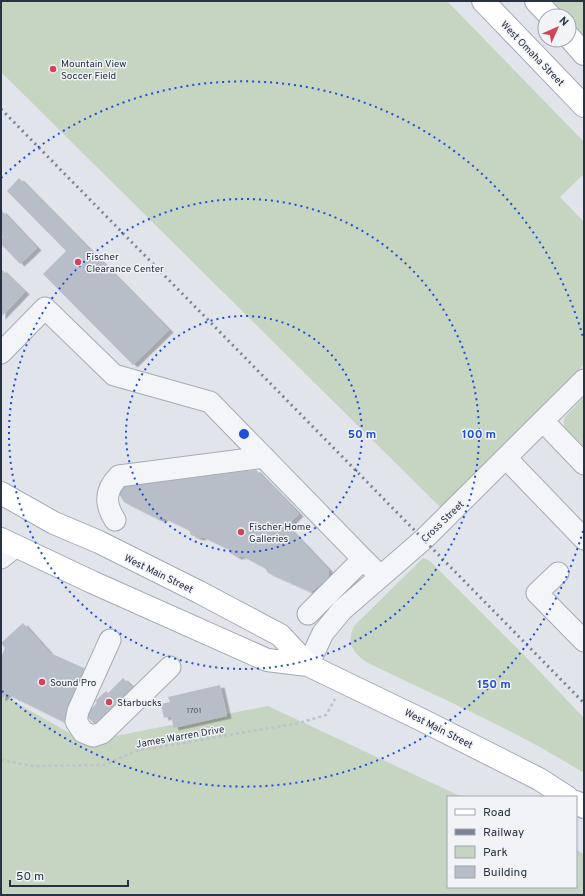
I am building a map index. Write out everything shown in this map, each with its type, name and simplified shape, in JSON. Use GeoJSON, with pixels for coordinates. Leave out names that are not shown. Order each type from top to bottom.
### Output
{"type":"FeatureCollection","features":[{"type":"Feature","properties":{"kind":"main road","name":"West Omaha Street"},"geometry":{"type":"LineString","coordinates":[[483,1],[584,106]]}},
{"type":"Feature","properties":{"kind":"main road"},"geometry":{"type":"LineString","coordinates":[[577,46],[584,54]]}},
{"type":"Feature","properties":{"kind":"main road","name":"West Main Street"},"geometry":{"type":"LineString","coordinates":[[1,493],[54,523],[98,542],[199,592],[280,635],[308,665]]}},
{"type":"Feature","properties":{"kind":"main road"},"geometry":{"type":"LineString","coordinates":[[1,508],[46,536],[147,581],[199,592]]}},
{"type":"Feature","properties":{"kind":"main road","name":"West Main Street"},"geometry":{"type":"LineString","coordinates":[[6,548],[267,660],[308,665],[532,775],[566,796]]}},
{"type":"Feature","properties":{"kind":"street"},"geometry":{"type":"LineString","coordinates":[[1,353],[45,308],[114,375],[210,402],[381,577]]}},
{"type":"Feature","properties":{"kind":"street","name":"Cross Street"},"geometry":{"type":"LineString","coordinates":[[308,665],[323,633],[342,610],[424,539],[584,380]]}},
{"type":"Feature","properties":{"kind":"street"},"geometry":{"type":"LineString","coordinates":[[543,421],[584,464]]}},
{"type":"Feature","properties":{"kind":"street"},"geometry":{"type":"LineString","coordinates":[[115,520],[110,512],[107,501],[111,485],[119,476],[264,457]]}},
{"type":"Feature","properties":{"kind":"street"},"geometry":{"type":"LineString","coordinates":[[506,458],[584,539]]}},
{"type":"Feature","properties":{"kind":"street"},"geometry":{"type":"LineString","coordinates":[[308,614],[363,559]]}},
{"type":"Feature","properties":{"kind":"street"},"geometry":{"type":"LineString","coordinates":[[558,573],[537,593],[584,641]]}},
{"type":"Feature","properties":{"kind":"street"},"geometry":{"type":"LineString","coordinates":[[110,640],[77,716],[76,721],[82,732],[93,736],[102,733],[170,667]]}},
{"type":"Feature","properties":{"kind":"path","name":"James Warren Drive"},"geometry":{"type":"LineString","coordinates":[[1,760],[32,766],[104,765],[136,751],[299,723],[326,715],[343,682]]}},
{"type":"Feature","properties":{"kind":"green space"},"geometry":{"type":"Polygon","coordinates":[[[1,1],[447,1],[584,142],[584,174],[560,197],[584,222],[584,364],[548,404],[443,510],[1,72],[1,1]]]}},
{"type":"Feature","properties":{"kind":"green space"},"geometry":{"type":"Polygon","coordinates":[[[544,1],[584,1],[584,42],[577,35],[577,8],[551,8],[544,1]]]}},
{"type":"Feature","properties":{"kind":"green space"},"geometry":{"type":"Polygon","coordinates":[[[584,397],[584,451],[569,436],[564,427],[564,422],[565,417],[584,397]]]}},
{"type":"Feature","properties":{"kind":"green space"},"geometry":{"type":"Polygon","coordinates":[[[423,558],[430,561],[523,654],[584,718],[584,773],[558,757],[505,729],[368,663],[358,656],[352,648],[351,638],[354,626],[423,558]]]}},
{"type":"Feature","properties":{"kind":"green space"},"geometry":{"type":"Polygon","coordinates":[[[1,694],[85,742],[268,706],[460,796],[447,796],[447,888],[577,888],[577,850],[584,854],[584,895],[1,895],[1,694]]]}},
{"type":"Feature","properties":{"kind":"building","name":"Fischer Clearance Center"},"geometry":{"type":"Polygon","coordinates":[[[19,178],[169,330],[133,365],[43,274],[66,251],[7,191],[19,178]]]}},
{"type":"Feature","properties":{"kind":"building"},"geometry":{"type":"Polygon","coordinates":[[[1,210],[37,248],[20,264],[1,244],[1,239],[3,237],[1,235],[1,210]]]}},
{"type":"Feature","properties":{"kind":"building"},"geometry":{"type":"Polygon","coordinates":[[[1,269],[25,292],[1,317],[1,269]]]}},
{"type":"Feature","properties":{"kind":"building","name":"Fischer Home Galleries"},"geometry":{"type":"Polygon","coordinates":[[[256,470],[299,514],[287,526],[328,569],[329,577],[311,592],[268,573],[265,568],[242,556],[237,557],[230,553],[228,549],[203,537],[199,538],[191,535],[189,530],[164,518],[158,519],[124,502],[119,494],[119,490],[126,483],[256,470]]]}},
{"type":"Feature","properties":{"kind":"building","name":"Sound Pro"},"geometry":{"type":"Polygon","coordinates":[[[23,623],[50,653],[88,670],[64,722],[7,694],[1,699],[1,657],[5,648],[1,643],[23,623]]]}},
{"type":"Feature","properties":{"kind":"building","name":"Starbucks"},"geometry":{"type":"Polygon","coordinates":[[[123,678],[135,690],[98,727],[85,715],[97,703],[95,701],[106,691],[108,693],[123,678]]]}},
{"type":"Feature","properties":{"kind":"building"},"geometry":{"type":"Polygon","coordinates":[[[220,685],[227,716],[174,728],[171,716],[164,718],[161,704],[170,702],[168,697],[220,685]]]}},
{"type":"Feature","properties":{"kind":"railway"},"geometry":{"type":"LineString","coordinates":[[1,109],[584,703]]}},
{"type":"Feature","properties":{"kind":"place","name":"Mountain View Soccer Field"},"geometry":{"type":"Point","coordinates":[53,69]}},
{"type":"Feature","properties":{"kind":"place","name":"Fischer Clearance Center"},"geometry":{"type":"Point","coordinates":[78,262]}},
{"type":"Feature","properties":{"kind":"place","name":"Fischer Home Galleries"},"geometry":{"type":"Point","coordinates":[241,532]}},
{"type":"Feature","properties":{"kind":"place","name":"Sound Pro"},"geometry":{"type":"Point","coordinates":[42,682]}},
{"type":"Feature","properties":{"kind":"place","name":"Starbucks"},"geometry":{"type":"Point","coordinates":[109,702]}}]}
